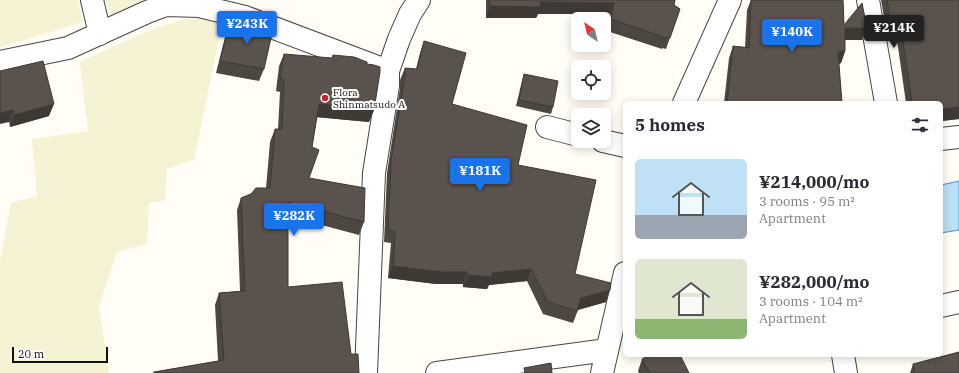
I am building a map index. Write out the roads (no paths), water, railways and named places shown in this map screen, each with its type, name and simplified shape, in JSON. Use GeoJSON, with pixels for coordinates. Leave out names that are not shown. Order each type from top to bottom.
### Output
{"type":"FeatureCollection","features":[{"type":"Feature","properties":{"kind":"street"},"geometry":{"type":"LineString","coordinates":[[92,0],[100,34]]}},
{"type":"Feature","properties":{"kind":"street"},"geometry":{"type":"LineString","coordinates":[[366,373],[374,173],[388,86],[388,70],[410,14],[419,0]]}},
{"type":"Feature","properties":{"kind":"street"},"geometry":{"type":"LineString","coordinates":[[685,101],[730,0]]}},
{"type":"Feature","properties":{"kind":"street"},"geometry":{"type":"LineString","coordinates":[[868,0],[886,101]]}},
{"type":"Feature","properties":{"kind":"street"},"geometry":{"type":"LineString","coordinates":[[0,62],[68,48],[147,12],[165,2],[199,6],[245,17],[388,70]]}},
{"type":"Feature","properties":{"kind":"street"},"geometry":{"type":"LineString","coordinates":[[547,127],[571,133]]}},
{"type":"Feature","properties":{"kind":"street"},"geometry":{"type":"LineString","coordinates":[[943,139],[959,137]]}},
{"type":"Feature","properties":{"kind":"street"},"geometry":{"type":"LineString","coordinates":[[611,143],[623,146]]}},
{"type":"Feature","properties":{"kind":"street"},"geometry":{"type":"LineString","coordinates":[[602,373],[623,282]]}},
{"type":"Feature","properties":{"kind":"street"},"geometry":{"type":"LineString","coordinates":[[943,306],[959,302]]}},
{"type":"Feature","properties":{"kind":"street"},"geometry":{"type":"LineString","coordinates":[[437,373],[607,350]]}},
{"type":"Feature","properties":{"kind":"street"},"geometry":{"type":"LineString","coordinates":[[843,357],[846,373]]}},
{"type":"Feature","properties":{"kind":"water"},"geometry":{"type":"Polygon","coordinates":[[[959,181],[959,230],[943,233],[943,185],[959,181]]]}},
{"type":"Feature","properties":{"kind":"place","name":"Flora Shinmatsudo A"},"geometry":{"type":"Point","coordinates":[325,98]}}]}
